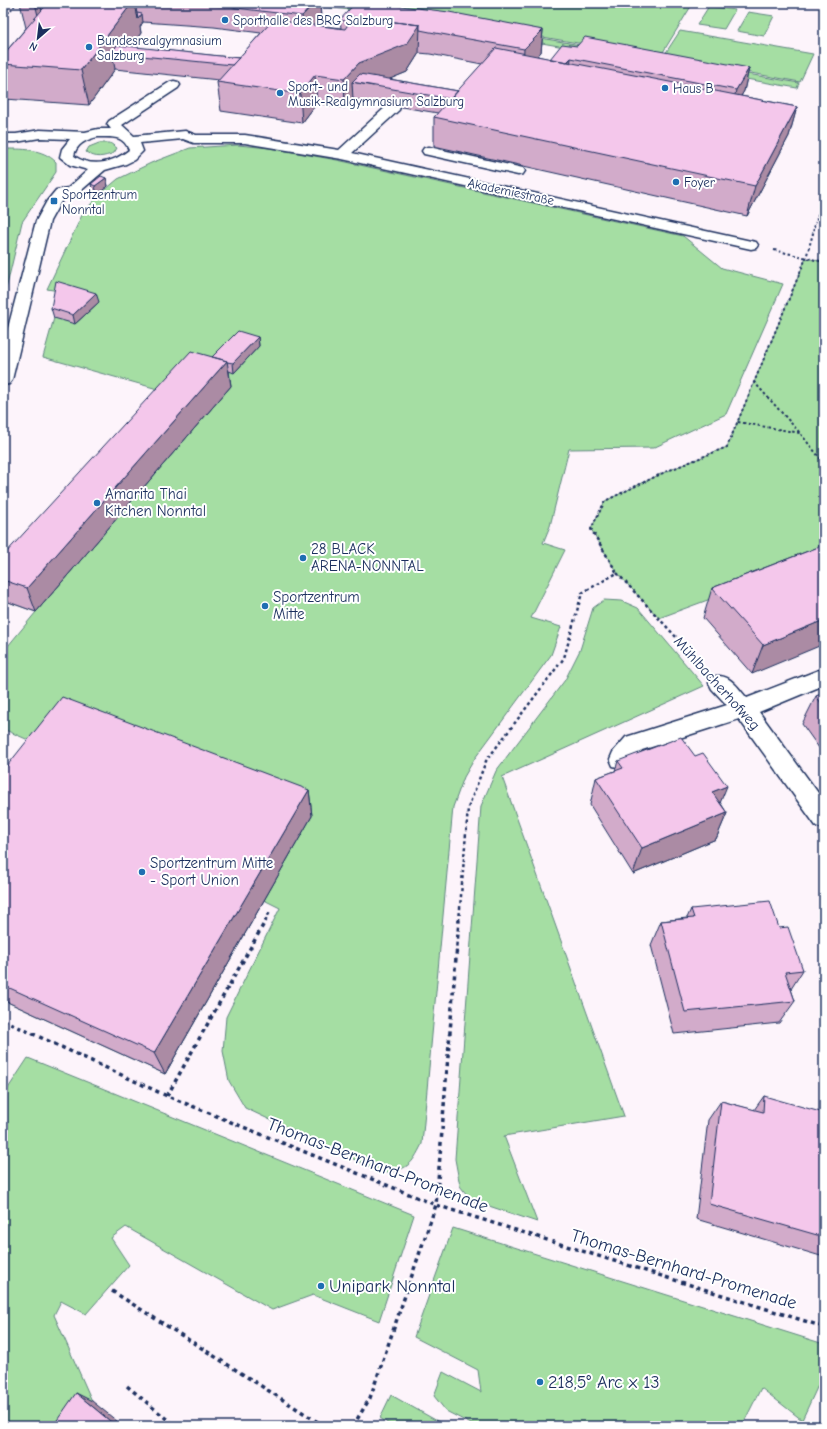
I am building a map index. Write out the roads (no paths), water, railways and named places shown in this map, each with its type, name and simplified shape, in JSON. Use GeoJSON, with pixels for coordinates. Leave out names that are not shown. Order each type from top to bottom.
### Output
{"type":"FeatureCollection","features":[{"type":"Feature","properties":{"kind":"street"},"geometry":{"type":"LineString","coordinates":[[131,142],[114,124],[174,85]]}},
{"type":"Feature","properties":{"kind":"street"},"geometry":{"type":"LineString","coordinates":[[342,155],[394,107]]}},
{"type":"Feature","properties":{"kind":"street","name":"Akademiestraße"},"geometry":{"type":"LineString","coordinates":[[9,138],[40,134],[85,136],[104,133],[131,142],[187,145],[194,139],[245,139],[342,155],[458,179],[751,245]]}},
{"type":"Feature","properties":{"kind":"street","name":"Akademiestraße"},"geometry":{"type":"LineString","coordinates":[[69,156],[73,143],[85,136]]}},
{"type":"Feature","properties":{"kind":"street","name":"Akademiestraße"},"geometry":{"type":"LineString","coordinates":[[9,138],[49,147],[69,156],[85,166],[116,164],[129,158],[131,142]]}},
{"type":"Feature","properties":{"kind":"street"},"geometry":{"type":"LineString","coordinates":[[429,151],[518,171]]}},
{"type":"Feature","properties":{"kind":"street"},"geometry":{"type":"LineString","coordinates":[[3,380],[43,221],[54,201],[69,156]]}},
{"type":"Feature","properties":{"kind":"street"},"geometry":{"type":"LineString","coordinates":[[458,179],[473,162]]}},
{"type":"Feature","properties":{"kind":"street"},"geometry":{"type":"LineString","coordinates":[[61,183],[72,191],[102,166]]}},
{"type":"Feature","properties":{"kind":"street"},"geometry":{"type":"LineString","coordinates":[[621,759],[634,742],[744,709],[824,676]]}},
{"type":"Feature","properties":{"kind":"street","name":"Mühlbacherhofweg"},"geometry":{"type":"LineString","coordinates":[[720,683],[744,709],[824,819]]}},
{"type":"Feature","properties":{"kind":"place","name":"Sporthalle des BRG Salzburg"},"geometry":{"type":"Point","coordinates":[225,20]}},
{"type":"Feature","properties":{"kind":"place","name":"Bundesrealgymnasium Salzburg"},"geometry":{"type":"Point","coordinates":[89,47]}},
{"type":"Feature","properties":{"kind":"place","name":"Haus B"},"geometry":{"type":"Point","coordinates":[665,88]}},
{"type":"Feature","properties":{"kind":"place","name":"Sport- und Musik-Realgymnasium Salzburg"},"geometry":{"type":"Point","coordinates":[280,93]}},
{"type":"Feature","properties":{"kind":"place","name":"Foyer"},"geometry":{"type":"Point","coordinates":[676,182]}},
{"type":"Feature","properties":{"kind":"place","name":"Sportzentrum Nonntal"},"geometry":{"type":"Point","coordinates":[54,201]}},
{"type":"Feature","properties":{"kind":"place","name":"Amarita Thai Kitchen Nonntal"},"geometry":{"type":"Point","coordinates":[97,503]}},
{"type":"Feature","properties":{"kind":"place","name":"28 BLACK ARENA-NONNTAL"},"geometry":{"type":"Point","coordinates":[303,558]}},
{"type":"Feature","properties":{"kind":"place","name":"Sportzentrum Mitte"},"geometry":{"type":"Point","coordinates":[265,606]}},
{"type":"Feature","properties":{"kind":"place","name":"Sportzentrum Mitte - Sport Union"},"geometry":{"type":"Point","coordinates":[142,872]}},
{"type":"Feature","properties":{"kind":"place","name":"Unipark Nonntal"},"geometry":{"type":"Point","coordinates":[321,1286]}},
{"type":"Feature","properties":{"kind":"place","name":"218,5° Arc x 13"},"geometry":{"type":"Point","coordinates":[540,1382]}}]}
